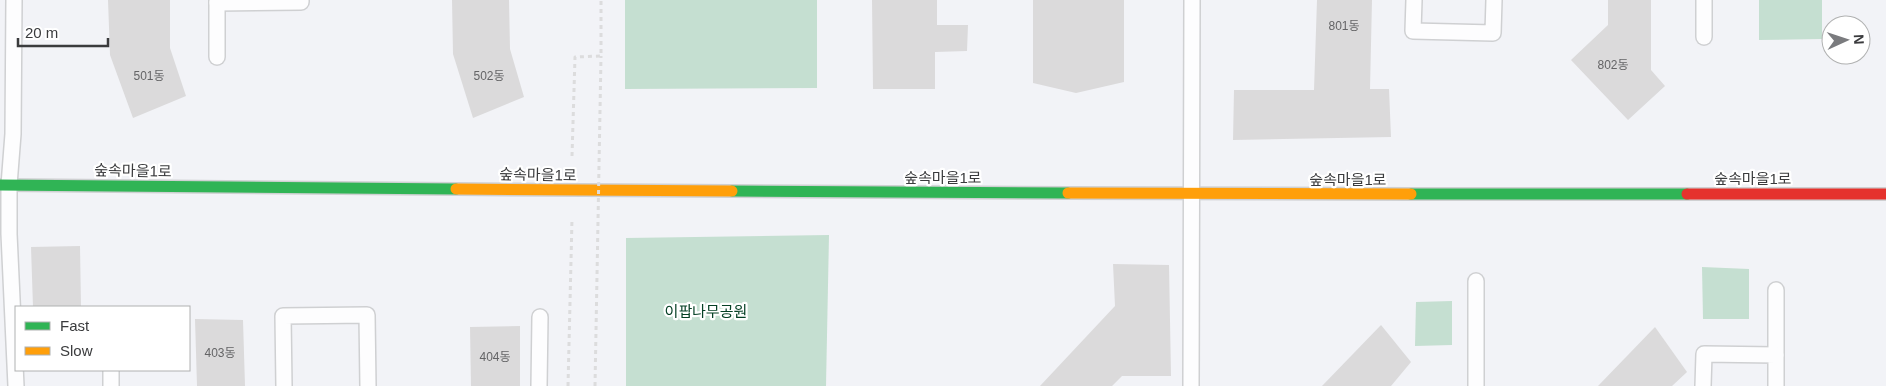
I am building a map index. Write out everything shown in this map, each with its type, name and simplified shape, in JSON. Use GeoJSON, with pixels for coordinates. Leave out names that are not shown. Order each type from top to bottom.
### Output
{"type":"FeatureCollection","features":[{"type":"Feature","properties":{"kind":"street","name":"숲속마을1로"},"geometry":{"type":"LineString","coordinates":[[5,185],[1191,194],[1886,194]]}},
{"type":"Feature","properties":{"kind":"lane"},"geometry":{"type":"LineString","coordinates":[[14,0],[13,134],[5,185],[15,364]]}},
{"type":"Feature","properties":{"kind":"lane"},"geometry":{"type":"LineString","coordinates":[[217,57],[217,2],[301,2],[301,0]]}},
{"type":"Feature","properties":{"kind":"lane"},"geometry":{"type":"LineString","coordinates":[[1191,386],[1192,0]]}},
{"type":"Feature","properties":{"kind":"lane"},"geometry":{"type":"LineString","coordinates":[[1414,0],[1413,31],[1493,34],[1494,0]]}},
{"type":"Feature","properties":{"kind":"lane"},"geometry":{"type":"LineString","coordinates":[[1704,0],[1704,37]]}},
{"type":"Feature","properties":{"kind":"lane"},"geometry":{"type":"LineString","coordinates":[[1476,281],[1476,386]]}},
{"type":"Feature","properties":{"kind":"lane"},"geometry":{"type":"LineString","coordinates":[[1776,290],[1776,386]]}},
{"type":"Feature","properties":{"kind":"lane"},"geometry":{"type":"LineString","coordinates":[[284,386],[283,316],[367,316],[368,386]]}},
{"type":"Feature","properties":{"kind":"lane"},"geometry":{"type":"LineString","coordinates":[[539,386],[540,317]]}},
{"type":"Feature","properties":{"kind":"lane"},"geometry":{"type":"LineString","coordinates":[[1703,386],[1704,354],[1776,355]]}},
{"type":"Feature","properties":{"kind":"lane"},"geometry":{"type":"LineString","coordinates":[[15,371],[16,386]]}},
{"type":"Feature","properties":{"kind":"lane"},"geometry":{"type":"LineString","coordinates":[[111,371],[111,386]]}},
{"type":"Feature","properties":{"kind":"path"},"geometry":{"type":"LineString","coordinates":[[595,386],[601,0]]}},
{"type":"Feature","properties":{"kind":"path"},"geometry":{"type":"LineString","coordinates":[[572,156],[575,57],[601,56]]}},
{"type":"Feature","properties":{"kind":"path"},"geometry":{"type":"LineString","coordinates":[[568,386],[572,217]]}},
{"type":"Feature","properties":{"kind":"green space"},"geometry":{"type":"Polygon","coordinates":[[[625,0],[817,0],[817,88],[625,89],[625,0]]]}},
{"type":"Feature","properties":{"kind":"green space"},"geometry":{"type":"Polygon","coordinates":[[[1759,0],[1822,0],[1821,39],[1759,40],[1759,0]]]}},
{"type":"Feature","properties":{"kind":"green space","name":"이팝나무공원"},"geometry":{"type":"Polygon","coordinates":[[[829,235],[826,386],[626,386],[626,238],[829,235]]]}},
{"type":"Feature","properties":{"kind":"green space"},"geometry":{"type":"Polygon","coordinates":[[[1702,267],[1749,269],[1749,319],[1703,319],[1702,267]]]}},
{"type":"Feature","properties":{"kind":"green space"},"geometry":{"type":"Polygon","coordinates":[[[1452,301],[1452,345],[1415,346],[1416,302],[1452,301]]]}},
{"type":"Feature","properties":{"kind":"building"},"geometry":{"type":"Polygon","coordinates":[[[108,0],[170,0],[170,48],[186,96],[133,118],[110,55],[108,0]]]}},
{"type":"Feature","properties":{"kind":"building"},"geometry":{"type":"Polygon","coordinates":[[[452,0],[509,0],[510,49],[524,97],[473,118],[453,54],[452,0]]]}},
{"type":"Feature","properties":{"kind":"building"},"geometry":{"type":"Polygon","coordinates":[[[872,0],[937,0],[937,25],[968,25],[967,51],[935,52],[935,89],[873,89],[872,0]]]}},
{"type":"Feature","properties":{"kind":"building"},"geometry":{"type":"Polygon","coordinates":[[[1033,0],[1124,0],[1124,82],[1076,93],[1033,83],[1033,0]]]}},
{"type":"Feature","properties":{"kind":"building"},"geometry":{"type":"Polygon","coordinates":[[[1317,0],[1372,0],[1370,89],[1389,89],[1391,137],[1233,140],[1234,90],[1314,90],[1317,0]]]}},
{"type":"Feature","properties":{"kind":"building"},"geometry":{"type":"Polygon","coordinates":[[[1608,0],[1651,0],[1651,70],[1665,86],[1628,120],[1571,60],[1608,25],[1608,0]]]}},
{"type":"Feature","properties":{"kind":"building"},"geometry":{"type":"Polygon","coordinates":[[[80,246],[81,306],[33,306],[31,247],[80,246]]]}},
{"type":"Feature","properties":{"kind":"building"},"geometry":{"type":"Polygon","coordinates":[[[1113,264],[1169,265],[1171,376],[1122,376],[1112,386],[1040,386],[1115,306],[1113,264]]]}},
{"type":"Feature","properties":{"kind":"building"},"geometry":{"type":"Polygon","coordinates":[[[195,319],[243,320],[245,386],[197,386],[195,319]]]}},
{"type":"Feature","properties":{"kind":"building"},"geometry":{"type":"Polygon","coordinates":[[[1381,325],[1411,362],[1391,386],[1322,386],[1381,325]]]}},
{"type":"Feature","properties":{"kind":"building"},"geometry":{"type":"Polygon","coordinates":[[[520,326],[520,386],[471,386],[470,327],[520,326]]]}},
{"type":"Feature","properties":{"kind":"building"},"geometry":{"type":"Polygon","coordinates":[[[1655,327],[1687,372],[1672,386],[1598,386],[1655,327]]]}},
{"type":"Feature","properties":{"kind":"traffic: fast"},"geometry":{"type":"LineString","coordinates":[[0,185],[456,189]]}},
{"type":"Feature","properties":{"kind":"traffic: fast"},"geometry":{"type":"LineString","coordinates":[[732,191],[1068,193]]}},
{"type":"Feature","properties":{"kind":"traffic: fast"},"geometry":{"type":"LineString","coordinates":[[1411,194],[1687,194]]}},
{"type":"Feature","properties":{"kind":"traffic: slow"},"geometry":{"type":"LineString","coordinates":[[456,189],[732,191]]}},
{"type":"Feature","properties":{"kind":"traffic: slow"},"geometry":{"type":"LineString","coordinates":[[1068,193],[1411,194]]}},
{"type":"Feature","properties":{"kind":"traffic: jam"},"geometry":{"type":"LineString","coordinates":[[1687,194],[1886,194]]}}]}
